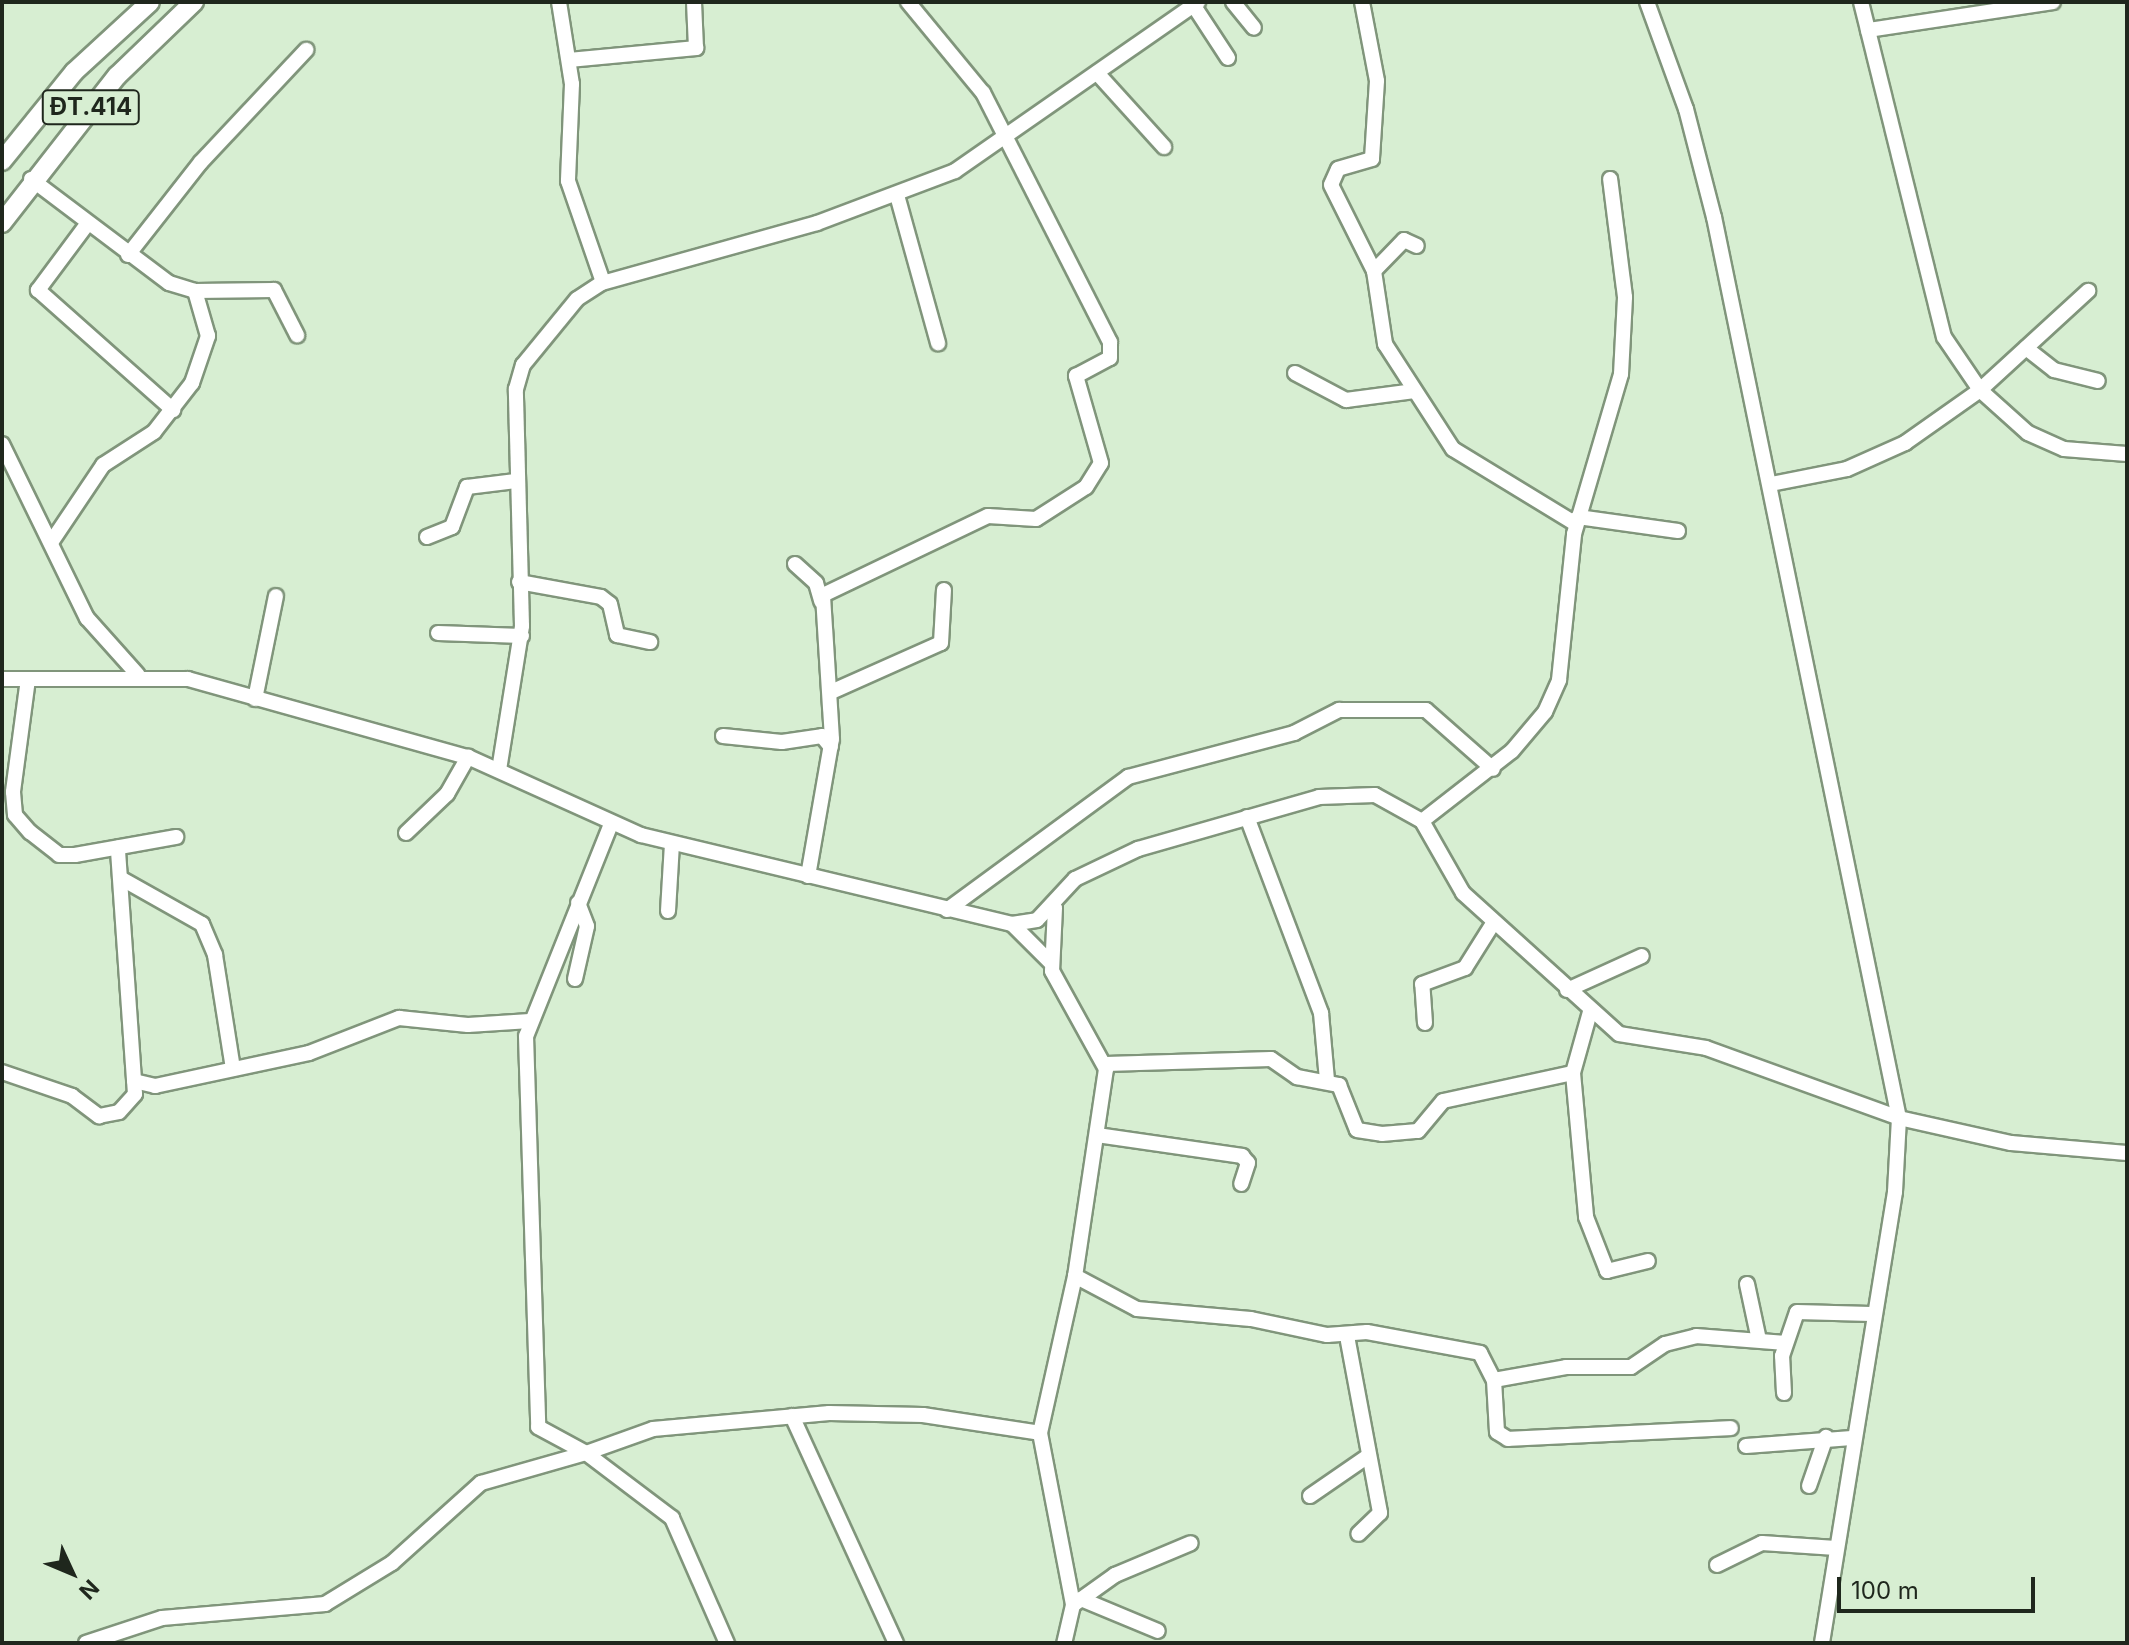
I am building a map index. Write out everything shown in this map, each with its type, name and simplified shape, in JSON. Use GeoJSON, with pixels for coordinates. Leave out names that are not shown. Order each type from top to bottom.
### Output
{"type":"FeatureCollection","features":[{"type":"Feature","properties":{"kind":"main road"},"geometry":{"type":"LineString","coordinates":[[2,161],[74,72],[150,2]]}},
{"type":"Feature","properties":{"kind":"main road","name":"ĐT.414"},"geometry":{"type":"LineString","coordinates":[[2,223],[31,179],[117,76],[194,2]]}},
{"type":"Feature","properties":{"kind":"street"},"geometry":{"type":"LineString","coordinates":[[559,2],[569,60],[567,172],[603,282]]}},
{"type":"Feature","properties":{"kind":"street"},"geometry":{"type":"LineString","coordinates":[[569,60],[696,48],[694,2]]}},
{"type":"Feature","properties":{"kind":"street"},"geometry":{"type":"LineString","coordinates":[[821,601],[988,516],[1036,519],[1096,476],[1099,446],[1076,376],[1110,358],[1110,342],[1008,139],[966,65],[908,2]]}},
{"type":"Feature","properties":{"kind":"street"},"geometry":{"type":"LineString","coordinates":[[1233,2],[1254,28]]}},
{"type":"Feature","properties":{"kind":"street"},"geometry":{"type":"LineString","coordinates":[[1362,2],[1377,81],[1373,153],[1367,164],[1334,172],[1331,185],[1374,271],[1382,334],[1414,391],[1466,461],[1577,520],[1678,531]]}},
{"type":"Feature","properties":{"kind":"street"},"geometry":{"type":"LineString","coordinates":[[1647,2],[1711,204],[1899,1118],[1895,1192],[1871,1314],[1822,1643]]}},
{"type":"Feature","properties":{"kind":"street"},"geometry":{"type":"LineString","coordinates":[[1861,2],[1938,323],[1980,390],[2043,441],[2127,454]]}},
{"type":"Feature","properties":{"kind":"street"},"geometry":{"type":"LineString","coordinates":[[1868,30],[2053,2]]}},
{"type":"Feature","properties":{"kind":"street"},"geometry":{"type":"LineString","coordinates":[[499,770],[522,636],[516,481],[519,374],[577,299],[603,282],[897,195],[1008,139],[1196,4],[1228,58]]}},
{"type":"Feature","properties":{"kind":"street"},"geometry":{"type":"LineString","coordinates":[[128,255],[201,162],[306,50]]}},
{"type":"Feature","properties":{"kind":"street"},"geometry":{"type":"LineString","coordinates":[[1097,73],[1164,147]]}},
{"type":"Feature","properties":{"kind":"street"},"geometry":{"type":"LineString","coordinates":[[31,179],[128,255],[195,291],[274,290],[297,335]]}},
{"type":"Feature","properties":{"kind":"street"},"geometry":{"type":"LineString","coordinates":[[1422,821],[1493,769],[1545,712],[1559,680],[1577,520],[1621,374],[1625,297],[1610,179]]}},
{"type":"Feature","properties":{"kind":"street"},"geometry":{"type":"LineString","coordinates":[[897,195],[938,343]]}},
{"type":"Feature","properties":{"kind":"street"},"geometry":{"type":"LineString","coordinates":[[88,223],[38,290],[173,410]]}},
{"type":"Feature","properties":{"kind":"street"},"geometry":{"type":"LineString","coordinates":[[1374,271],[1404,240],[1417,246]]}},
{"type":"Feature","properties":{"kind":"street"},"geometry":{"type":"LineString","coordinates":[[52,541],[103,465],[173,410],[192,383],[208,336],[195,291]]}},
{"type":"Feature","properties":{"kind":"street"},"geometry":{"type":"LineString","coordinates":[[1771,484],[1885,455],[1980,390],[2088,291]]}},
{"type":"Feature","properties":{"kind":"street"},"geometry":{"type":"LineString","coordinates":[[2026,348],[2065,376],[2098,381]]}},
{"type":"Feature","properties":{"kind":"street"},"geometry":{"type":"LineString","coordinates":[[1295,373],[1346,400],[1414,391]]}},
{"type":"Feature","properties":{"kind":"street"},"geometry":{"type":"LineString","coordinates":[[2,444],[87,618],[138,675]]}},
{"type":"Feature","properties":{"kind":"street"},"geometry":{"type":"LineString","coordinates":[[427,537],[452,527],[467,487],[516,481]]}},
{"type":"Feature","properties":{"kind":"street"},"geometry":{"type":"LineString","coordinates":[[795,564],[816,583],[821,601],[831,692],[831,747],[808,876]]}},
{"type":"Feature","properties":{"kind":"street"},"geometry":{"type":"LineString","coordinates":[[519,582],[601,597],[610,604],[617,635],[650,642]]}},
{"type":"Feature","properties":{"kind":"street"},"geometry":{"type":"LineString","coordinates":[[831,692],[941,643],[944,590]]}},
{"type":"Feature","properties":{"kind":"street"},"geometry":{"type":"LineString","coordinates":[[255,699],[276,596]]}},
{"type":"Feature","properties":{"kind":"street"},"geometry":{"type":"LineString","coordinates":[[438,633],[522,636]]}},
{"type":"Feature","properties":{"kind":"street"},"geometry":{"type":"LineString","coordinates":[[2,679],[138,675],[188,679],[468,757],[611,824],[672,843],[1012,924],[1055,908],[1083,874],[1247,817],[1355,794],[1390,801],[1422,821],[1455,884],[1590,1012],[1630,1038],[1706,1048],[1899,1118],[2011,1143],[2127,1153]]}},
{"type":"Feature","properties":{"kind":"street"},"geometry":{"type":"LineString","coordinates":[[28,679],[8,805],[30,832],[59,855],[176,837]]}},
{"type":"Feature","properties":{"kind":"street"},"geometry":{"type":"LineString","coordinates":[[947,910],[1128,777],[1294,733],[1339,710],[1426,710],[1493,769]]}},
{"type":"Feature","properties":{"kind":"street"},"geometry":{"type":"LineString","coordinates":[[723,736],[782,742],[822,736],[831,747]]}},
{"type":"Feature","properties":{"kind":"street"},"geometry":{"type":"LineString","coordinates":[[406,833],[447,794],[468,757]]}},
{"type":"Feature","properties":{"kind":"street"},"geometry":{"type":"LineString","coordinates":[[1247,817],[1321,1013],[1327,1080]]}},
{"type":"Feature","properties":{"kind":"street"},"geometry":{"type":"LineString","coordinates":[[611,824],[530,1021],[535,1422],[586,1453],[672,1518],[727,1643]]}},
{"type":"Feature","properties":{"kind":"street"},"geometry":{"type":"LineString","coordinates":[[668,911],[672,843]]}},
{"type":"Feature","properties":{"kind":"street"},"geometry":{"type":"LineString","coordinates":[[2,1072],[72,1096],[99,1116],[128,1105],[134,1081],[118,848]]}},
{"type":"Feature","properties":{"kind":"street"},"geometry":{"type":"LineString","coordinates":[[122,879],[202,924],[215,955],[233,1069]]}},
{"type":"Feature","properties":{"kind":"street"},"geometry":{"type":"LineString","coordinates":[[575,979],[587,926],[578,903]]}},
{"type":"Feature","properties":{"kind":"street"},"geometry":{"type":"LineString","coordinates":[[1051,963],[1055,908]]}},
{"type":"Feature","properties":{"kind":"street"},"geometry":{"type":"LineString","coordinates":[[1425,1023],[1422,984],[1465,968],[1494,922]]}},
{"type":"Feature","properties":{"kind":"street"},"geometry":{"type":"LineString","coordinates":[[1012,924],[1051,963],[1106,1064],[1075,1276],[1040,1433],[1077,1602],[1064,1643]]}},
{"type":"Feature","properties":{"kind":"street"},"geometry":{"type":"LineString","coordinates":[[1567,990],[1642,956]]}},
{"type":"Feature","properties":{"kind":"street"},"geometry":{"type":"LineString","coordinates":[[1590,1012],[1573,1073],[1582,1192],[1602,1264],[1612,1271],[1648,1261]]}},
{"type":"Feature","properties":{"kind":"street"},"geometry":{"type":"LineString","coordinates":[[134,1081],[155,1086],[309,1053],[399,1018],[468,1025],[530,1021]]}},
{"type":"Feature","properties":{"kind":"street"},"geometry":{"type":"LineString","coordinates":[[1106,1064],[1259,1057],[1297,1077],[1327,1080],[1343,1089],[1357,1130],[1398,1134],[1418,1131],[1443,1101],[1573,1073]]}},
{"type":"Feature","properties":{"kind":"street"},"geometry":{"type":"LineString","coordinates":[[1097,1135],[1242,1156],[1248,1163],[1241,1184]]}},
{"type":"Feature","properties":{"kind":"street"},"geometry":{"type":"LineString","coordinates":[[1075,1276],[1137,1309],[1347,1336],[1367,1332],[1480,1353],[1494,1380],[1496,1428],[1508,1439],[1731,1428]]}},
{"type":"Feature","properties":{"kind":"street"},"geometry":{"type":"LineString","coordinates":[[1747,1284],[1759,1340]]}},
{"type":"Feature","properties":{"kind":"street"},"geometry":{"type":"LineString","coordinates":[[1784,1393],[1786,1343],[1802,1310],[1871,1314]]}},
{"type":"Feature","properties":{"kind":"street"},"geometry":{"type":"LineString","coordinates":[[1347,1336],[1365,1458],[1380,1513],[1358,1534]]}},
{"type":"Feature","properties":{"kind":"street"},"geometry":{"type":"LineString","coordinates":[[1494,1380],[1566,1367],[1631,1367],[1696,1336],[1786,1343]]}},
{"type":"Feature","properties":{"kind":"street"},"geometry":{"type":"LineString","coordinates":[[86,1643],[162,1618],[325,1604],[392,1563],[481,1483],[586,1453],[653,1429],[792,1416],[923,1415],[1040,1433]]}},
{"type":"Feature","properties":{"kind":"street"},"geometry":{"type":"LineString","coordinates":[[792,1416],[896,1643]]}},
{"type":"Feature","properties":{"kind":"street"},"geometry":{"type":"LineString","coordinates":[[1746,1446],[1826,1437],[1852,1438]]}},
{"type":"Feature","properties":{"kind":"street"},"geometry":{"type":"LineString","coordinates":[[1809,1486],[1826,1437]]}},
{"type":"Feature","properties":{"kind":"street"},"geometry":{"type":"LineString","coordinates":[[1310,1496],[1365,1458]]}},
{"type":"Feature","properties":{"kind":"street"},"geometry":{"type":"LineString","coordinates":[[1077,1602],[1115,1575],[1191,1543]]}},
{"type":"Feature","properties":{"kind":"street"},"geometry":{"type":"LineString","coordinates":[[1717,1565],[1762,1543],[1836,1548]]}},
{"type":"Feature","properties":{"kind":"street"},"geometry":{"type":"LineString","coordinates":[[1077,1602],[1158,1631]]}}]}
